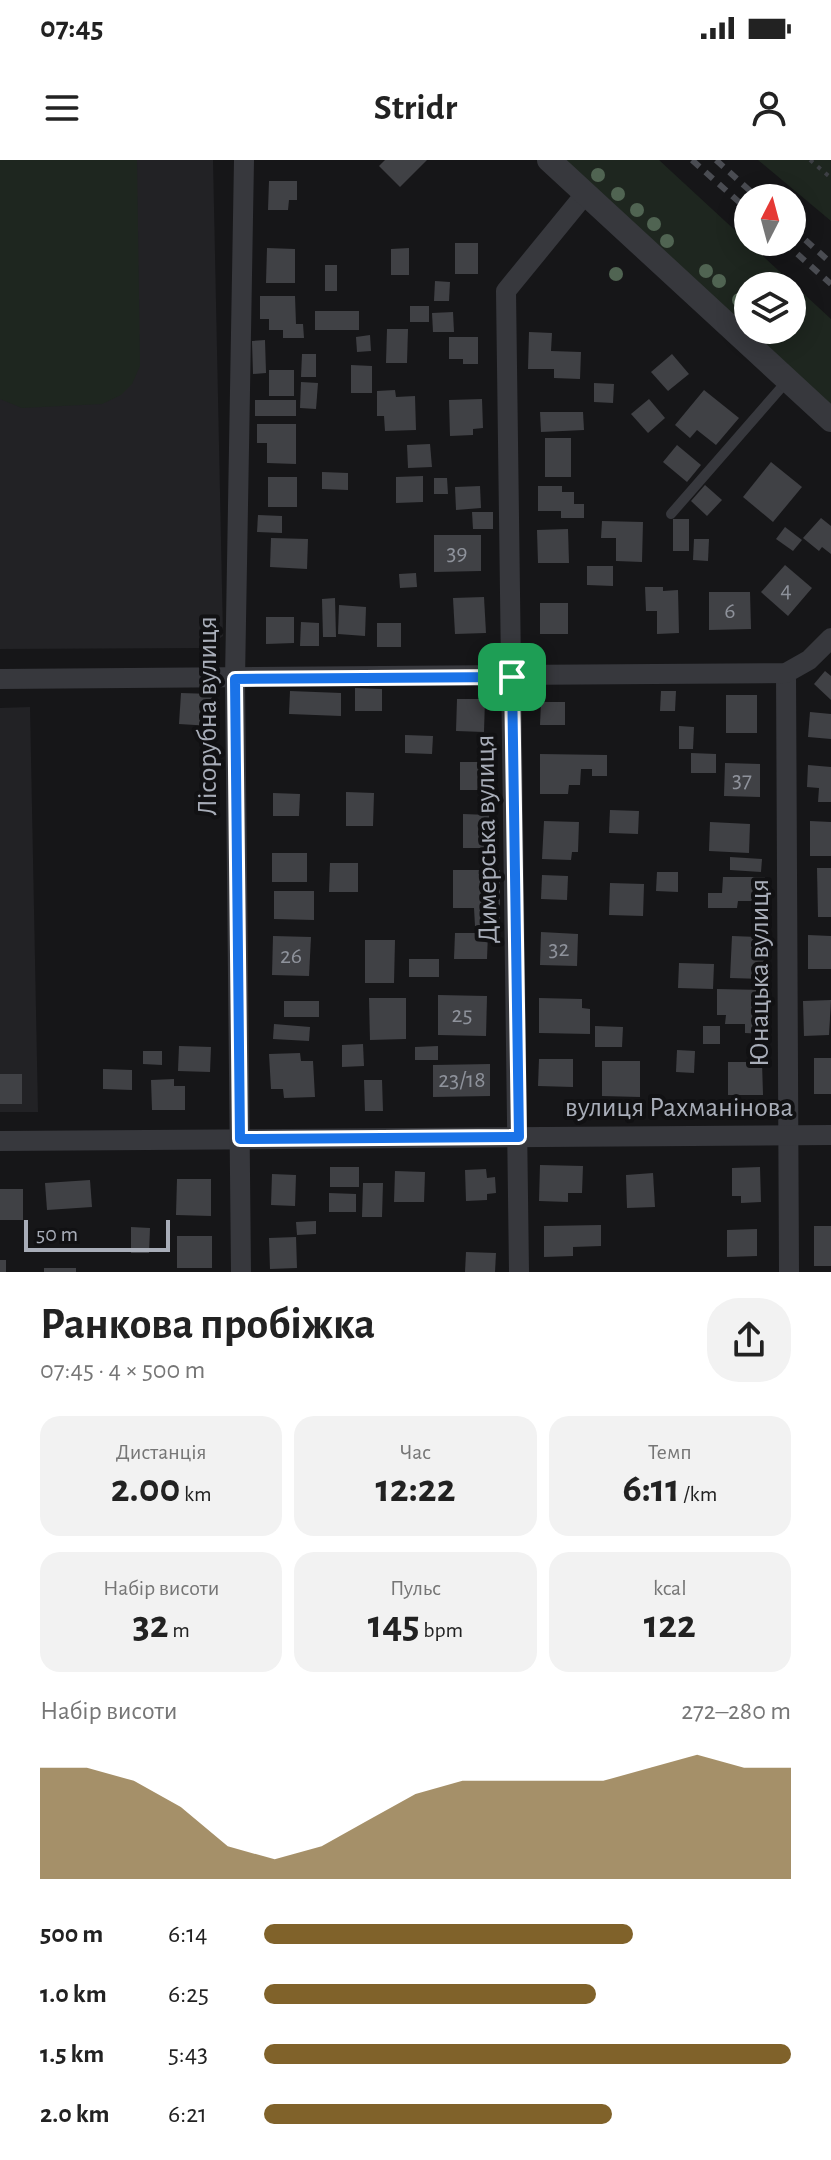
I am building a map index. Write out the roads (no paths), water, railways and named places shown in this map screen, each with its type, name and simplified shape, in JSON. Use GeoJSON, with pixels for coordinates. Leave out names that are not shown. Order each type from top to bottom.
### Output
{"type":"FeatureCollection","features":[{"type":"Feature","properties":{"kind":"street","name":"Лісорубна вулиця"},"geometry":{"type":"LineString","coordinates":[[241,1272],[235,679],[244,160]]}},
{"type":"Feature","properties":{"kind":"street"},"geometry":{"type":"LineString","coordinates":[[549,160],[831,420]]}},
{"type":"Feature","properties":{"kind":"street","name":"Димерська вулиця"},"geometry":{"type":"LineString","coordinates":[[519,1272],[506,291],[586,193]]}},
{"type":"Feature","properties":{"kind":"street"},"geometry":{"type":"LineString","coordinates":[[0,679],[786,673],[809,660],[831,638]]}},
{"type":"Feature","properties":{"kind":"street","name":"Юнацька вулиця"},"geometry":{"type":"LineString","coordinates":[[786,673],[789,1272]]}},
{"type":"Feature","properties":{"kind":"street","name":"вулиця Рахманінова"},"geometry":{"type":"LineString","coordinates":[[0,1141],[831,1135]]}},
{"type":"Feature","properties":{"kind":"lane"},"geometry":{"type":"LineString","coordinates":[[671,514],[787,381]]}},
{"type":"Feature","properties":{"kind":"railway"},"geometry":{"type":"LineString","coordinates":[[692,160],[734,198]]}},
{"type":"Feature","properties":{"kind":"railway"},"geometry":{"type":"LineString","coordinates":[[716,160],[743,184]]}},
{"type":"Feature","properties":{"kind":"railway"},"geometry":{"type":"LineString","coordinates":[[806,241],[831,263]]}},
{"type":"Feature","properties":{"kind":"railway"},"geometry":{"type":"LineString","coordinates":[[800,256],[831,284]]}}]}
